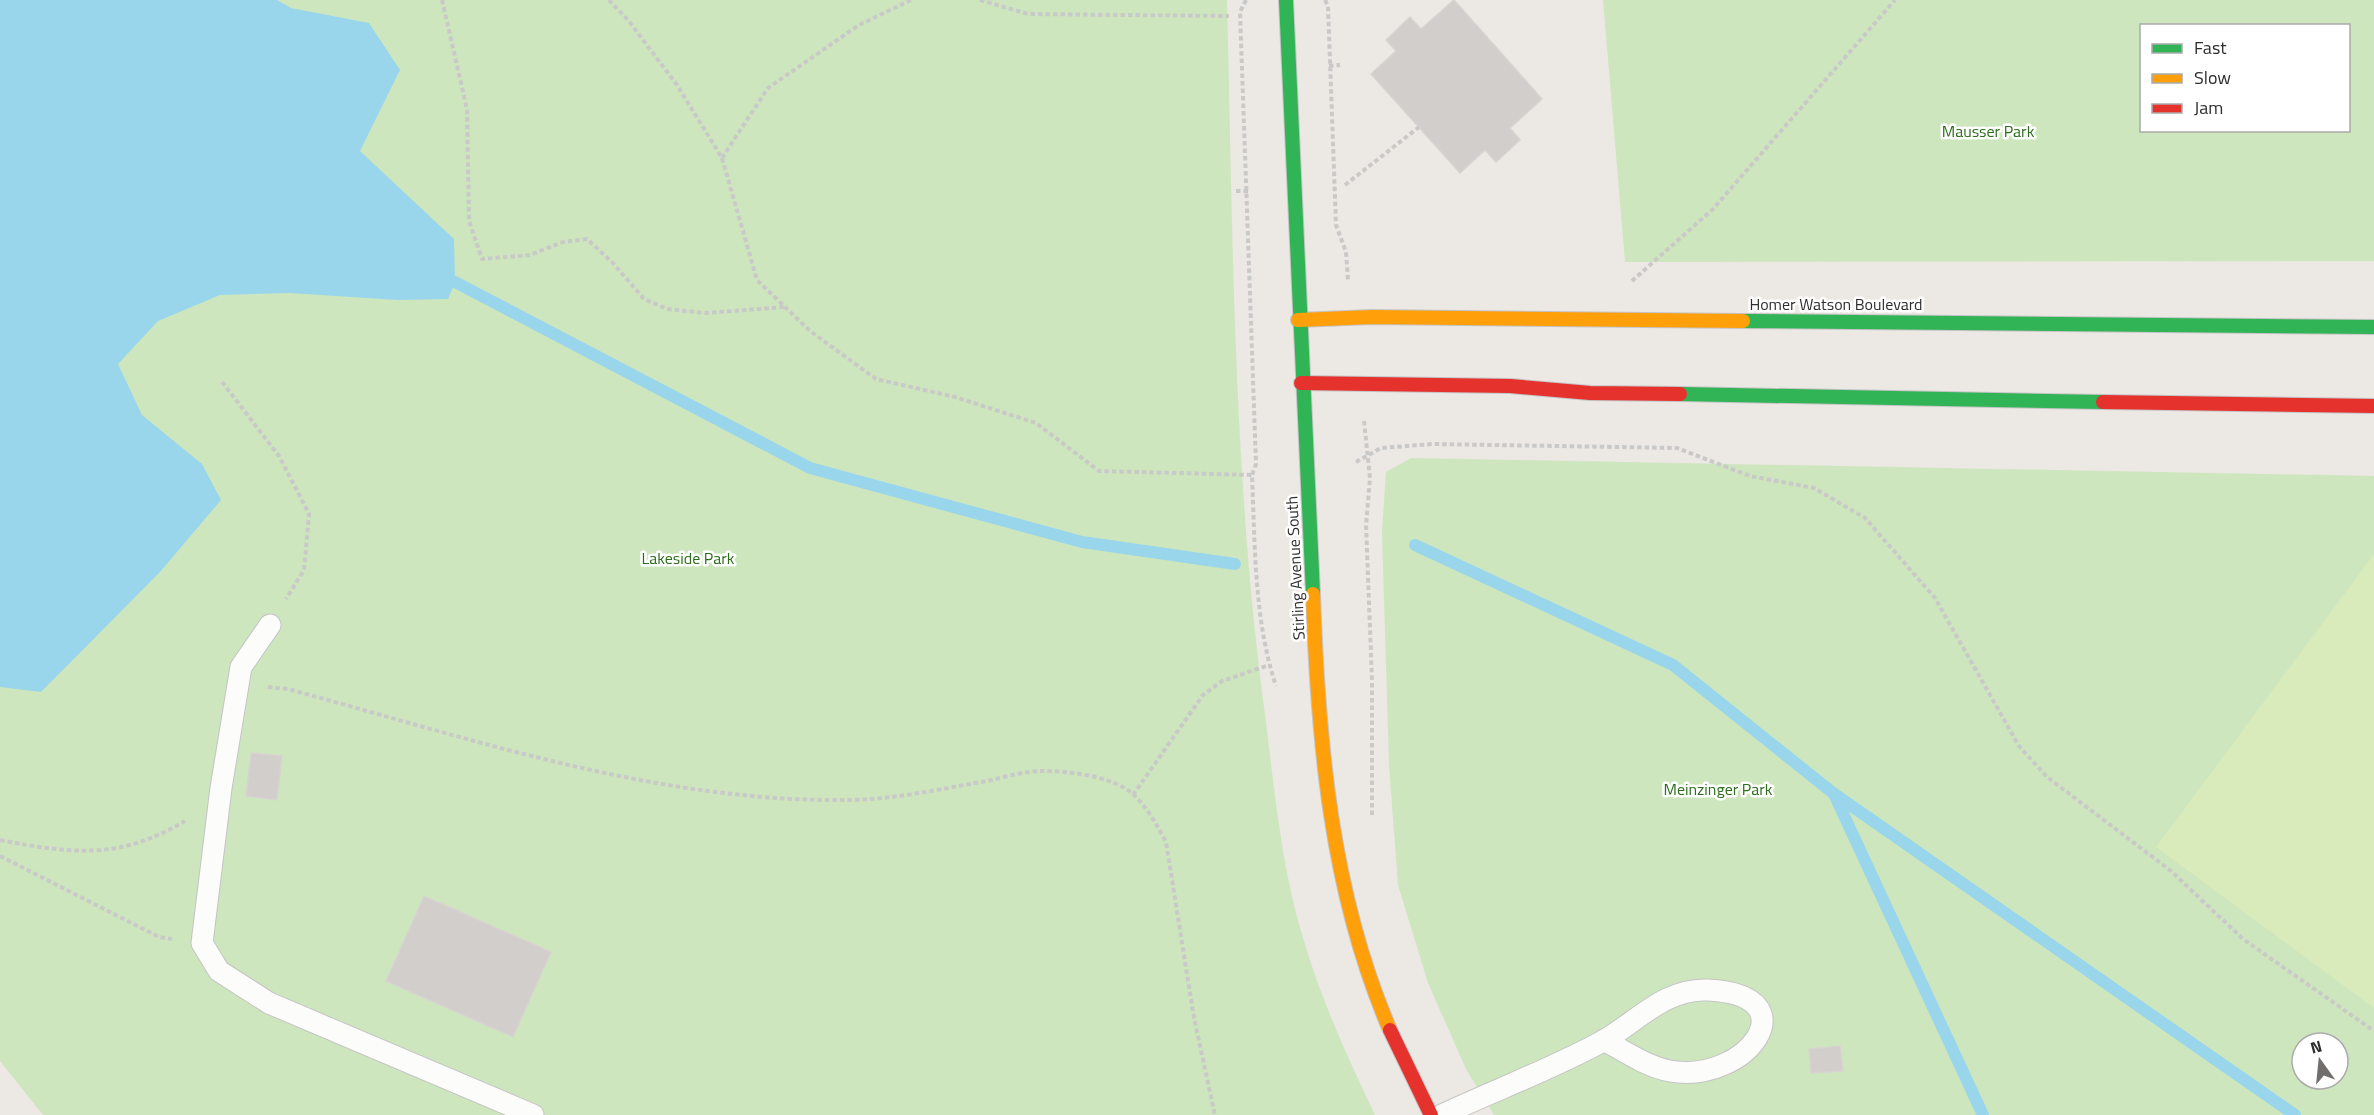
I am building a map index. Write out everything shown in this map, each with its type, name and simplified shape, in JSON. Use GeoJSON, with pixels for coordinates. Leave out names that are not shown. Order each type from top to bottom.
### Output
{"type":"FeatureCollection","features":[{"type":"Feature","properties":{"kind":"main road","name":"Stirling Avenue South"},"geometry":{"type":"LineString","coordinates":[[1286,0],[1298,320],[1317,695],[1328,797],[1340,871],[1360,945],[1389,1028],[1431,1115]]}},
{"type":"Feature","properties":{"kind":"main road","name":"Homer Watson Boulevard"},"geometry":{"type":"LineString","coordinates":[[1298,320],[1352,318],[1590,319],[2374,327]]}},
{"type":"Feature","properties":{"kind":"main road"},"geometry":{"type":"LineString","coordinates":[[1301,383],[1510,386],[1590,393],[2374,406]]}},
{"type":"Feature","properties":{"kind":"lane"},"geometry":{"type":"LineString","coordinates":[[270,625],[241,667],[221,788],[202,943],[219,971],[269,1003],[533,1115]]}},
{"type":"Feature","properties":{"kind":"lane"},"geometry":{"type":"LineString","coordinates":[[1442,1115],[1604,1040],[1658,1003],[1679,994],[1702,990],[1724,991],[1743,997],[1757,1007],[1763,1020],[1761,1034],[1752,1048],[1736,1060],[1715,1068],[1692,1072],[1670,1071],[1651,1065],[1604,1040]]}},
{"type":"Feature","properties":{"kind":"path"},"geometry":{"type":"LineString","coordinates":[[442,0],[467,109],[469,221],[482,259],[530,255],[563,242],[587,239],[612,262],[644,299],[667,309],[705,313],[785,307]]}},
{"type":"Feature","properties":{"kind":"path"},"geometry":{"type":"LineString","coordinates":[[609,0],[628,20],[677,85],[722,158],[758,280],[810,331],[876,379],[955,398],[1036,423],[1099,471],[1252,475]]}},
{"type":"Feature","properties":{"kind":"path"},"geometry":{"type":"LineString","coordinates":[[722,158],[768,88],[859,25],[911,0]]}},
{"type":"Feature","properties":{"kind":"path"},"geometry":{"type":"LineString","coordinates":[[980,0],[1028,14],[1229,16]]}},
{"type":"Feature","properties":{"kind":"path"},"geometry":{"type":"LineString","coordinates":[[1133,795],[1203,695],[1222,681],[1269,665],[1256,568],[1252,475],[1256,464],[1256,453],[1240,12],[1246,0]]}},
{"type":"Feature","properties":{"kind":"path"},"geometry":{"type":"LineString","coordinates":[[1325,0],[1328,6],[1336,225],[1346,252],[1352,318]]}},
{"type":"Feature","properties":{"kind":"path"},"geometry":{"type":"LineString","coordinates":[[1590,319],[1713,208],[1895,0]]}},
{"type":"Feature","properties":{"kind":"path"},"geometry":{"type":"LineString","coordinates":[[1321,66],[1340,65]]}},
{"type":"Feature","properties":{"kind":"path"},"geometry":{"type":"LineString","coordinates":[[1345,185],[1419,127]]}},
{"type":"Feature","properties":{"kind":"path"},"geometry":{"type":"LineString","coordinates":[[1236,191],[1256,191]]}},
{"type":"Feature","properties":{"kind":"path"},"geometry":{"type":"LineString","coordinates":[[222,382],[279,456],[309,514],[304,570],[270,625]]}},
{"type":"Feature","properties":{"kind":"path"},"geometry":{"type":"LineString","coordinates":[[1359,384],[1367,456],[1374,824]]}},
{"type":"Feature","properties":{"kind":"path"},"geometry":{"type":"LineString","coordinates":[[1356,462],[1381,448],[1433,444],[1677,448],[1750,476],[1814,488],[1865,518],[1935,598],[2019,746],[2047,777],[2171,871],[2243,939],[2374,1031]]}},
{"type":"Feature","properties":{"kind":"path"},"geometry":{"type":"LineString","coordinates":[[235,701],[252,690],[270,687],[288,689],[563,764],[718,793],[856,799],[902,796],[1041,771],[1080,774],[1111,783],[1133,795],[1155,820],[1166,842],[1194,1018],[1215,1115]]}},
{"type":"Feature","properties":{"kind":"path"},"geometry":{"type":"LineString","coordinates":[[0,840],[52,850],[116,850],[157,838],[192,817],[221,788]]}},
{"type":"Feature","properties":{"kind":"path"},"geometry":{"type":"LineString","coordinates":[[0,856],[159,937],[202,943]]}},
{"type":"Feature","properties":{"kind":"green space","name":"Lakeside Park"},"geometry":{"type":"Polygon","coordinates":[[[0,0],[1227,0],[1233,271],[1241,452],[1255,632],[1276,805],[1290,888],[1311,964],[1336,1030],[1375,1115],[43,1115],[0,1061],[0,0]]]}},
{"type":"Feature","properties":{"kind":"green space","name":"Mausser Park"},"geometry":{"type":"Polygon","coordinates":[[[1603,0],[2374,0],[2374,261],[1625,262],[1603,0]]]}},
{"type":"Feature","properties":{"kind":"green space","name":"Meinzinger Park"},"geometry":{"type":"Polygon","coordinates":[[[1411,458],[2374,476],[2374,1115],[1494,1115],[1466,1069],[1428,983],[1398,885],[1389,765],[1382,532],[1386,472],[1411,458]]]}},
{"type":"Feature","properties":{"kind":"green space"},"geometry":{"type":"Polygon","coordinates":[[[2374,554],[2374,1008],[2156,847],[2374,554]]]}},
{"type":"Feature","properties":{"kind":"water"},"geometry":{"type":"Polygon","coordinates":[[[0,0],[277,0],[291,8],[369,23],[400,70],[360,151],[454,239],[455,282],[448,299],[398,300],[289,293],[220,295],[158,321],[118,364],[142,415],[202,464],[221,500],[160,572],[41,692],[0,687],[0,0]]]}},
{"type":"Feature","properties":{"kind":"building"},"geometry":{"type":"Polygon","coordinates":[[[1454,0],[1542,99],[1510,128],[1520,140],[1496,162],[1485,150],[1460,173],[1371,74],[1396,51],[1386,40],[1410,17],[1421,29],[1454,0]]]}},
{"type":"Feature","properties":{"kind":"building"},"geometry":{"type":"Polygon","coordinates":[[[251,753],[282,756],[277,800],[246,796],[251,753]]]}},
{"type":"Feature","properties":{"kind":"building"},"geometry":{"type":"Polygon","coordinates":[[[424,896],[551,952],[513,1037],[386,981],[424,896]]]}},
{"type":"Feature","properties":{"kind":"building"},"geometry":{"type":"Polygon","coordinates":[[[1840,1046],[1843,1071],[1811,1073],[1809,1049],[1840,1046]]]}},
{"type":"Feature","properties":{"kind":"waterway"},"geometry":{"type":"LineString","coordinates":[[455,282],[810,468],[1082,542],[1235,564]]}},
{"type":"Feature","properties":{"kind":"waterway"},"geometry":{"type":"LineString","coordinates":[[1415,545],[1673,665],[1833,793],[2295,1115]]}},
{"type":"Feature","properties":{"kind":"waterway"},"geometry":{"type":"LineString","coordinates":[[1834,794],[1983,1115]]}},
{"type":"Feature","properties":{"kind":"traffic: fast"},"geometry":{"type":"LineString","coordinates":[[1286,0],[1313,594]]}},
{"type":"Feature","properties":{"kind":"traffic: fast"},"geometry":{"type":"LineString","coordinates":[[1743,321],[2374,327]]}},
{"type":"Feature","properties":{"kind":"traffic: fast"},"geometry":{"type":"LineString","coordinates":[[1680,394],[2103,402]]}},
{"type":"Feature","properties":{"kind":"traffic: slow"},"geometry":{"type":"LineString","coordinates":[[1298,320],[1372,317],[1743,321]]}},
{"type":"Feature","properties":{"kind":"traffic: slow"},"geometry":{"type":"LineString","coordinates":[[1313,594],[1319,705],[1331,816],[1354,925],[1370,978],[1390,1030]]}},
{"type":"Feature","properties":{"kind":"traffic: jam"},"geometry":{"type":"LineString","coordinates":[[1301,383],[1510,386],[1590,393],[1680,394]]}},
{"type":"Feature","properties":{"kind":"traffic: jam"},"geometry":{"type":"LineString","coordinates":[[2103,402],[2374,406]]}},
{"type":"Feature","properties":{"kind":"traffic: jam"},"geometry":{"type":"LineString","coordinates":[[1390,1030],[1431,1115]]}}]}
